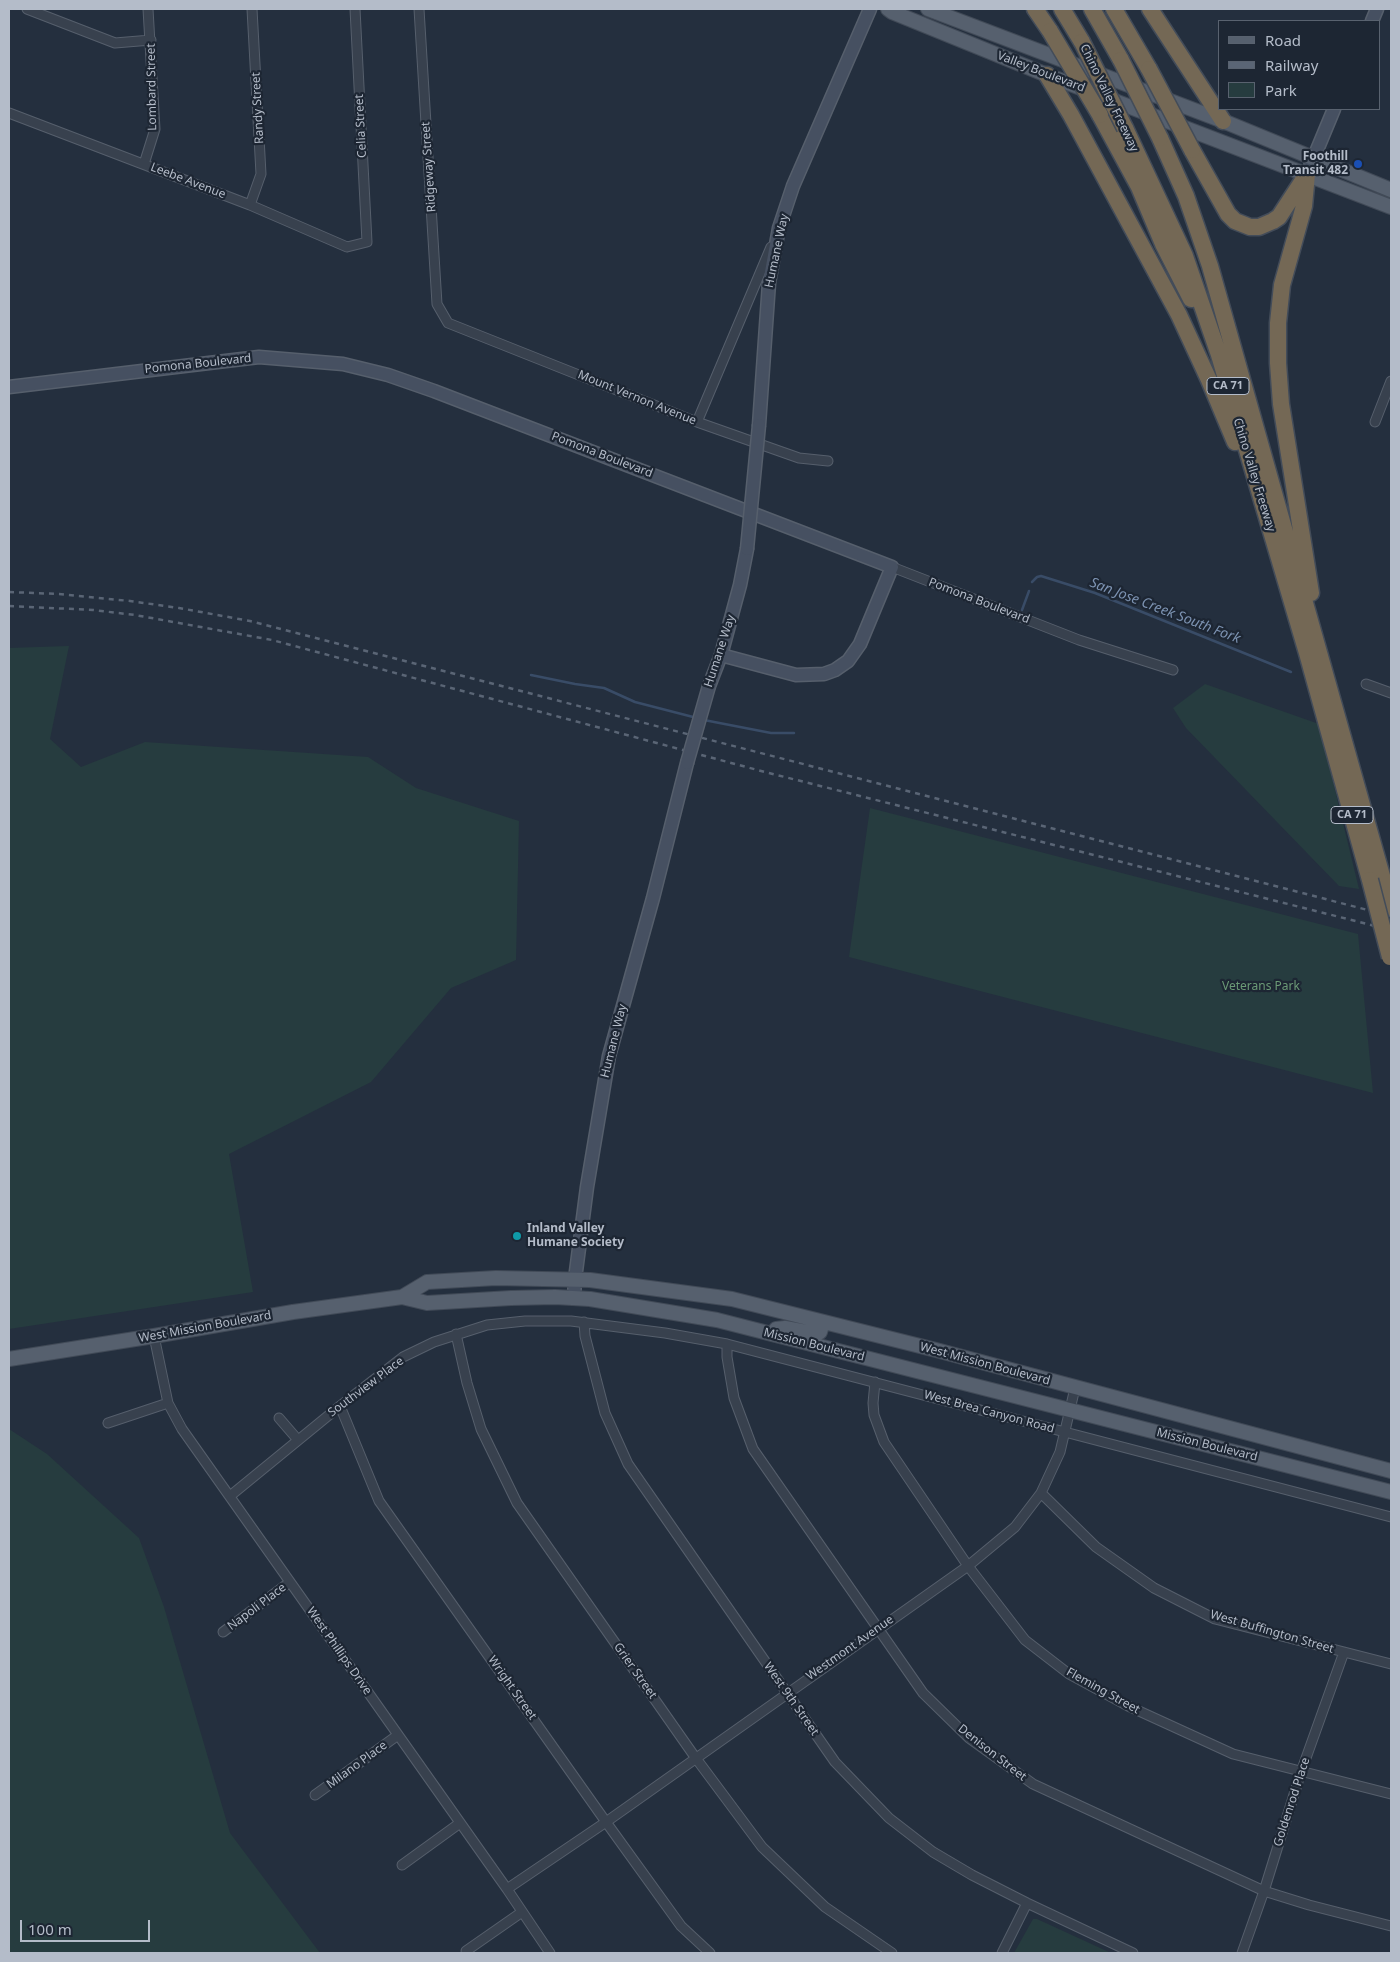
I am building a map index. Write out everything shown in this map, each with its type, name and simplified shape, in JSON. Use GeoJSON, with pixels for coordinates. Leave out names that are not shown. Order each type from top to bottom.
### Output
{"type":"FeatureCollection","features":[{"type":"Feature","properties":{"kind":"highway"},"geometry":{"type":"LineString","coordinates":[[1036,9],[1100,115],[1139,187],[1163,244],[1218,355]]}},
{"type":"Feature","properties":{"kind":"highway","name":"Chino Valley Freeway"},"geometry":{"type":"LineString","coordinates":[[1062,9],[1082,42],[1125,128],[1185,256],[1218,355],[1270,525],[1315,652]]}},
{"type":"Feature","properties":{"kind":"highway","name":"Chino Valley Freeway"},"geometry":{"type":"LineString","coordinates":[[1092,9],[1121,60],[1160,138],[1186,196],[1210,266],[1315,652],[1391,960]]}},
{"type":"Feature","properties":{"kind":"highway"},"geometry":{"type":"LineString","coordinates":[[1114,9],[1228,214],[1235,221],[1250,227],[1258,227],[1279,217],[1310,166]]}},
{"type":"Feature","properties":{"kind":"highway"},"geometry":{"type":"LineString","coordinates":[[1150,9],[1223,121]]}},
{"type":"Feature","properties":{"kind":"highway"},"geometry":{"type":"LineString","coordinates":[[1047,76],[1076,123],[1179,315],[1209,380],[1270,525]]}},
{"type":"Feature","properties":{"kind":"highway"},"geometry":{"type":"LineString","coordinates":[[1310,166],[1304,206],[1282,285],[1278,323],[1278,363],[1281,404],[1315,610],[1315,652]]}},
{"type":"Feature","properties":{"kind":"highway","name":"Chino Valley Freeway"},"geometry":{"type":"LineString","coordinates":[[1341,752],[1391,908]]}},
{"type":"Feature","properties":{"kind":"main road","name":"Valley Boulevard"},"geometry":{"type":"LineString","coordinates":[[888,9],[1047,76],[1310,166]]}},
{"type":"Feature","properties":{"kind":"main road","name":"Valley Boulevard"},"geometry":{"type":"LineString","coordinates":[[928,9],[1223,121],[1310,166]]}},
{"type":"Feature","properties":{"kind":"main road"},"geometry":{"type":"LineString","coordinates":[[1310,166],[1391,190]]}},
{"type":"Feature","properties":{"kind":"main road"},"geometry":{"type":"LineString","coordinates":[[1310,166],[1391,207]]}},
{"type":"Feature","properties":{"kind":"main road"},"geometry":{"type":"LineString","coordinates":[[402,1297],[427,1282],[496,1278],[575,1279]]}},
{"type":"Feature","properties":{"kind":"main road","name":"West Mission Boulevard"},"geometry":{"type":"LineString","coordinates":[[575,1279],[732,1299],[936,1350],[1391,1471]]}},
{"type":"Feature","properties":{"kind":"main road","name":"West Mission Boulevard"},"geometry":{"type":"LineString","coordinates":[[9,1359],[293,1312],[402,1297]]}},
{"type":"Feature","properties":{"kind":"main road","name":"Mission Boulevard"},"geometry":{"type":"LineString","coordinates":[[402,1297],[427,1304],[473,1300],[574,1298],[717,1320],[1391,1492]]}},
{"type":"Feature","properties":{"kind":"main road"},"geometry":{"type":"LineString","coordinates":[[769,1333],[785,1328],[817,1334],[820,1332],[823,1322]]}},
{"type":"Feature","properties":{"kind":"street"},"geometry":{"type":"LineString","coordinates":[[27,9],[115,43],[151,40]]}},
{"type":"Feature","properties":{"kind":"street","name":"Lombard Street"},"geometry":{"type":"LineString","coordinates":[[144,164],[155,129],[148,9]]}},
{"type":"Feature","properties":{"kind":"street","name":"Randy Street"},"geometry":{"type":"LineString","coordinates":[[250,205],[261,174],[252,9]]}},
{"type":"Feature","properties":{"kind":"street","name":"Celia Street"},"geometry":{"type":"LineString","coordinates":[[355,9],[366,242]]}},
{"type":"Feature","properties":{"kind":"street","name":"Ridgeway Street"},"geometry":{"type":"LineString","coordinates":[[418,9],[437,304],[448,323]]}},
{"type":"Feature","properties":{"kind":"street","name":"Humane Way"},"geometry":{"type":"LineString","coordinates":[[574,1298],[596,1128],[609,1056],[653,898],[687,763],[709,686],[721,655],[740,585],[747,549],[759,425],[769,283],[779,228],[793,186],[870,9]]}},
{"type":"Feature","properties":{"kind":"street"},"geometry":{"type":"LineString","coordinates":[[1310,166],[1334,110]]}},
{"type":"Feature","properties":{"kind":"street","name":"Leebe Avenue"},"geometry":{"type":"LineString","coordinates":[[9,113],[250,205],[348,247],[366,242]]}},
{"type":"Feature","properties":{"kind":"street"},"geometry":{"type":"LineString","coordinates":[[697,422],[779,228]]}},
{"type":"Feature","properties":{"kind":"street","name":"Mount Vernon Avenue"},"geometry":{"type":"LineString","coordinates":[[448,323],[697,422],[799,458],[828,461]]}},
{"type":"Feature","properties":{"kind":"street","name":"Pomona Boulevard"},"geometry":{"type":"LineString","coordinates":[[9,387],[259,357],[343,364],[388,375],[444,394],[1079,640],[1174,670]]}},
{"type":"Feature","properties":{"kind":"street"},"geometry":{"type":"LineString","coordinates":[[1375,422],[1391,381]]}},
{"type":"Feature","properties":{"kind":"street"},"geometry":{"type":"LineString","coordinates":[[721,655],[796,675],[824,674],[835,670],[848,661],[860,644],[892,567]]}},
{"type":"Feature","properties":{"kind":"street"},"geometry":{"type":"LineString","coordinates":[[1366,684],[1391,693]]}},
{"type":"Feature","properties":{"kind":"street","name":"Southview Place"},"geometry":{"type":"LineString","coordinates":[[230,1496],[340,1406],[403,1358],[434,1342],[487,1325],[526,1321],[584,1322]]}},
{"type":"Feature","properties":{"kind":"street","name":"West Brea Canyon Road"},"geometry":{"type":"LineString","coordinates":[[584,1322],[727,1344],[1391,1517]]}},
{"type":"Feature","properties":{"kind":"street","name":"West 9th Street"},"geometry":{"type":"LineString","coordinates":[[584,1322],[585,1336],[605,1413],[628,1464],[786,1693],[836,1762],[889,1818],[933,1852],[972,1875],[1027,1903],[1133,1953]]}},
{"type":"Feature","properties":{"kind":"street","name":"Grier Street"},"geometry":{"type":"LineString","coordinates":[[456,1334],[467,1383],[481,1429],[517,1503],[695,1757],[762,1847],[824,1907],[892,1953]]}},
{"type":"Feature","properties":{"kind":"street","name":"West Phillips Drive"},"geometry":{"type":"LineString","coordinates":[[154,1336],[168,1403],[182,1429],[550,1953]]}},
{"type":"Feature","properties":{"kind":"street","name":"Denison Street"},"geometry":{"type":"LineString","coordinates":[[727,1344],[727,1357],[734,1398],[753,1449],[923,1693],[969,1738],[1033,1784],[1264,1891],[1309,1905],[1391,1926]]}},
{"type":"Feature","properties":{"kind":"street","name":"Fleming Street"},"geometry":{"type":"LineString","coordinates":[[875,1382],[874,1415],[884,1442],[968,1566],[1025,1640],[1069,1674],[1128,1706],[1233,1754],[1391,1794]]}},
{"type":"Feature","properties":{"kind":"street","name":"Westmont Avenue"},"geometry":{"type":"LineString","coordinates":[[507,1890],[968,1566],[1016,1527],[1041,1493],[1060,1452],[1075,1388]]}},
{"type":"Feature","properties":{"kind":"street"},"geometry":{"type":"LineString","coordinates":[[108,1424],[168,1403]]}},
{"type":"Feature","properties":{"kind":"street","name":"Wright Street"},"geometry":{"type":"LineString","coordinates":[[340,1406],[379,1501],[681,1926],[710,1953]]}},
{"type":"Feature","properties":{"kind":"street"},"geometry":{"type":"LineString","coordinates":[[279,1418],[298,1440]]}},
{"type":"Feature","properties":{"kind":"street","name":"West Buffington Street"},"geometry":{"type":"LineString","coordinates":[[1041,1493],[1096,1547],[1154,1588],[1216,1618],[1391,1664]]}},
{"type":"Feature","properties":{"kind":"street","name":"Napoli Place"},"geometry":{"type":"LineString","coordinates":[[223,1632],[290,1582]]}},
{"type":"Feature","properties":{"kind":"street","name":"Goldenrod Place"},"geometry":{"type":"LineString","coordinates":[[1242,1953],[1264,1891],[1301,1772],[1344,1652]]}},
{"type":"Feature","properties":{"kind":"street","name":"Milano Place"},"geometry":{"type":"LineString","coordinates":[[316,1795],[398,1735]]}},
{"type":"Feature","properties":{"kind":"street"},"geometry":{"type":"LineString","coordinates":[[402,1865],[460,1824]]}},
{"type":"Feature","properties":{"kind":"street"},"geometry":{"type":"LineString","coordinates":[[1002,1953],[1027,1903]]}},
{"type":"Feature","properties":{"kind":"street"},"geometry":{"type":"LineString","coordinates":[[466,1951],[522,1912]]}},
{"type":"Feature","properties":{"kind":"green space"},"geometry":{"type":"Polygon","coordinates":[[[69,646],[50,739],[81,767],[145,742],[368,757],[416,788],[519,821],[516,960],[451,988],[371,1082],[229,1154],[253,1292],[9,1329],[9,648],[69,646]]]}},
{"type":"Feature","properties":{"kind":"green space"},"geometry":{"type":"Polygon","coordinates":[[[1205,684],[1319,724],[1359,889],[1339,886],[1186,728],[1173,708],[1205,684]]]}},
{"type":"Feature","properties":{"kind":"green space","name":"Veterans Park"},"geometry":{"type":"Polygon","coordinates":[[[870,808],[1358,934],[1373,1093],[849,957],[870,808]]]}},
{"type":"Feature","properties":{"kind":"green space"},"geometry":{"type":"Polygon","coordinates":[[[9,1429],[47,1454],[139,1538],[164,1607],[230,1833],[320,1953],[9,1953],[9,1429]]]}},
{"type":"Feature","properties":{"kind":"green space"},"geometry":{"type":"Polygon","coordinates":[[[1033,1919],[1037,1919],[1111,1953],[1014,1953],[1033,1919]]]}},
{"type":"Feature","properties":{"kind":"waterway","name":"San Jose Creek South Fork"},"geometry":{"type":"LineString","coordinates":[[1032,582],[1041,576],[1095,593],[1291,672]]}},
{"type":"Feature","properties":{"kind":"waterway","name":"San Jose Creek South Fork"},"geometry":{"type":"LineString","coordinates":[[1022,610],[1029,591]]}},
{"type":"Feature","properties":{"kind":"waterway","name":"San Jose Creek South Fork"},"geometry":{"type":"LineString","coordinates":[[531,675],[604,688],[635,702],[697,718]]}},
{"type":"Feature","properties":{"kind":"waterway","name":"San Jose Creek South Fork"},"geometry":{"type":"LineString","coordinates":[[704,720],[771,733],[794,733]]}},
{"type":"Feature","properties":{"kind":"railway"},"geometry":{"type":"LineString","coordinates":[[9,592],[59,594],[130,601],[250,621],[1391,916]]}},
{"type":"Feature","properties":{"kind":"railway"},"geometry":{"type":"LineString","coordinates":[[9,606],[93,610],[135,615],[272,640],[765,772],[1391,930]]}},
{"type":"Feature","properties":{"kind":"place","name":"Foothill Transit 482"},"geometry":{"type":"Point","coordinates":[1358,164]}},
{"type":"Feature","properties":{"kind":"place","name":"Inland Valley Humane Society"},"geometry":{"type":"Point","coordinates":[517,1236]}}]}
